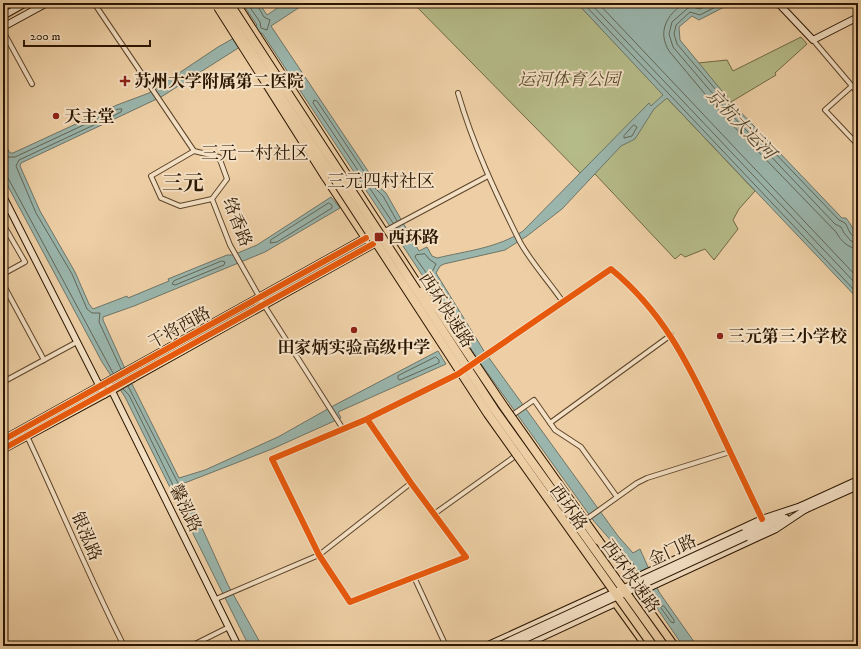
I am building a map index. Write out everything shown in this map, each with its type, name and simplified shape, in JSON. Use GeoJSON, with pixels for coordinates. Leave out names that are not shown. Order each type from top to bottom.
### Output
{"type":"FeatureCollection","features":[{"type":"Feature","properties":{"kind":"highway"},"geometry":{"type":"LineString","coordinates":[[216,3],[222,16],[325,176],[372,239]]}},
{"type":"Feature","properties":{"kind":"highway","name":"西环快速路"},"geometry":{"type":"LineString","coordinates":[[220,3],[488,414],[653,646]]}},
{"type":"Feature","properties":{"kind":"highway","name":"西环快速路"},"geometry":{"type":"LineString","coordinates":[[229,3],[494,409],[664,646]]}},
{"type":"Feature","properties":{"kind":"highway"},"geometry":{"type":"LineString","coordinates":[[407,277],[438,309],[508,413],[626,582],[638,593],[674,646]]}},
{"type":"Feature","properties":{"kind":"highway"},"geometry":{"type":"LineString","coordinates":[[609,590],[648,646]]}},
{"type":"Feature","properties":{"kind":"main road"},"geometry":{"type":"LineString","coordinates":[[3,16],[26,3]]}},
{"type":"Feature","properties":{"kind":"main road"},"geometry":{"type":"LineString","coordinates":[[3,27],[47,3]]}},
{"type":"Feature","properties":{"kind":"main road","name":"西环路"},"geometry":{"type":"LineString","coordinates":[[216,3],[340,194],[372,239],[493,427],[609,590]]}},
{"type":"Feature","properties":{"kind":"main road","name":"西环路"},"geometry":{"type":"LineString","coordinates":[[236,3],[436,312],[474,364],[507,418],[581,523],[626,582]]}},
{"type":"Feature","properties":{"kind":"main road"},"geometry":{"type":"LineString","coordinates":[[778,3],[813,40],[858,17]]}},
{"type":"Feature","properties":{"kind":"main road"},"geometry":{"type":"LineString","coordinates":[[3,196],[104,395]]}},
{"type":"Feature","properties":{"kind":"main road","name":"干将西路"},"geometry":{"type":"LineString","coordinates":[[3,449],[104,395],[264,305],[385,231]]}},
{"type":"Feature","properties":{"kind":"main road"},"geometry":{"type":"LineString","coordinates":[[372,239],[415,298],[436,312]]}},
{"type":"Feature","properties":{"kind":"main road","name":"干将西路"},"geometry":{"type":"LineString","coordinates":[[3,440],[223,318],[372,239]]}},
{"type":"Feature","properties":{"kind":"main road"},"geometry":{"type":"LineString","coordinates":[[223,318],[228,325]]}},
{"type":"Feature","properties":{"kind":"main road","name":"馨泓路"},"geometry":{"type":"LineString","coordinates":[[108,382],[113,389],[218,598],[238,646]]}},
{"type":"Feature","properties":{"kind":"main road","name":"金门路"},"geometry":{"type":"LineString","coordinates":[[510,646],[805,507],[858,480]]}},
{"type":"Feature","properties":{"kind":"main road","name":"金门路"},"geometry":{"type":"LineString","coordinates":[[805,507],[858,486]]}},
{"type":"Feature","properties":{"kind":"main road"},"geometry":{"type":"LineString","coordinates":[[486,646],[762,519],[805,507]]}},
{"type":"Feature","properties":{"kind":"main road"},"geometry":{"type":"LineString","coordinates":[[523,646],[776,529],[805,507]]}},
{"type":"Feature","properties":{"kind":"main road","name":"金门路"},"geometry":{"type":"LineString","coordinates":[[498,646],[745,535]]}},
{"type":"Feature","properties":{"kind":"main road"},"geometry":{"type":"LineString","coordinates":[[638,593],[669,646]]}},
{"type":"Feature","properties":{"kind":"street"},"geometry":{"type":"LineString","coordinates":[[94,3],[158,100],[194,151],[151,176],[161,198],[180,206],[212,199]]}},
{"type":"Feature","properties":{"kind":"street"},"geometry":{"type":"LineString","coordinates":[[3,31],[32,84]]}},
{"type":"Feature","properties":{"kind":"street"},"geometry":{"type":"LineString","coordinates":[[813,40],[858,93]]}},
{"type":"Feature","properties":{"kind":"street"},"geometry":{"type":"LineString","coordinates":[[852,86],[825,110],[858,145]]}},
{"type":"Feature","properties":{"kind":"street"},"geometry":{"type":"LineString","coordinates":[[458,93],[467,126],[488,176],[521,243],[563,302]]}},
{"type":"Feature","properties":{"kind":"street","name":"络香路"},"geometry":{"type":"LineString","coordinates":[[194,151],[219,157],[227,179],[212,199],[235,253],[264,305],[343,429]]}},
{"type":"Feature","properties":{"kind":"street"},"geometry":{"type":"LineString","coordinates":[[385,231],[488,176]]}},
{"type":"Feature","properties":{"kind":"street"},"geometry":{"type":"LineString","coordinates":[[3,224],[25,262],[3,274]]}},
{"type":"Feature","properties":{"kind":"street"},"geometry":{"type":"LineString","coordinates":[[367,419],[411,483],[466,557],[350,602],[319,555],[272,459],[367,419],[458,374],[611,269],[636,290],[671,335],[687,361],[762,519]]}},
{"type":"Feature","properties":{"kind":"street"},"geometry":{"type":"LineString","coordinates":[[3,284],[44,360]]}},
{"type":"Feature","properties":{"kind":"street"},"geometry":{"type":"LineString","coordinates":[[550,423],[671,335]]}},
{"type":"Feature","properties":{"kind":"street"},"geometry":{"type":"LineString","coordinates":[[3,382],[77,342]]}},
{"type":"Feature","properties":{"kind":"street"},"geometry":{"type":"LineString","coordinates":[[493,427],[516,414],[534,400],[555,430],[581,447],[617,497]]}},
{"type":"Feature","properties":{"kind":"street","name":"银泓路"},"geometry":{"type":"LineString","coordinates":[[27,436],[53,490],[82,559],[124,646]]}},
{"type":"Feature","properties":{"kind":"street"},"geometry":{"type":"LineString","coordinates":[[568,532],[590,518],[617,497],[647,478],[730,452]]}},
{"type":"Feature","properties":{"kind":"street"},"geometry":{"type":"LineString","coordinates":[[434,514],[514,457]]}},
{"type":"Feature","properties":{"kind":"street"},"geometry":{"type":"LineString","coordinates":[[218,598],[319,555],[411,483]]}},
{"type":"Feature","properties":{"kind":"street"},"geometry":{"type":"LineString","coordinates":[[414,577],[446,646]]}},
{"type":"Feature","properties":{"kind":"street"},"geometry":{"type":"LineString","coordinates":[[191,646],[229,627]]}},
{"type":"Feature","properties":{"kind":"green space","name":"运河体育公园"},"geometry":{"type":"Polygon","coordinates":[[[413,3],[577,3],[755,191],[739,209],[733,220],[738,229],[714,260],[705,249],[685,257],[681,254],[675,259],[595,174],[588,181],[413,3]]]}},
{"type":"Feature","properties":{"kind":"green space"},"geometry":{"type":"Polygon","coordinates":[[[801,37],[807,44],[775,73],[776,75],[731,102],[698,63],[727,60],[733,71],[801,37]]]}},
{"type":"Feature","properties":{"kind":"water","name":"京杭大运河"},"geometry":{"type":"Polygon","coordinates":[[[242,3],[259,3],[267,15],[285,3],[306,3],[271,26],[378,186],[386,193],[419,251],[427,247],[432,256],[437,258],[492,245],[513,237],[523,231],[649,103],[651,106],[663,95],[577,3],[732,3],[699,20],[692,16],[679,27],[680,40],[731,102],[842,218],[846,218],[858,235],[858,299],[667,98],[654,109],[635,139],[621,146],[562,209],[527,236],[505,250],[444,264],[440,266],[436,273],[484,351],[618,536],[633,553],[640,549],[659,592],[697,646],[683,646],[652,601],[633,563],[627,559],[593,520],[481,364],[262,33],[161,97],[21,163],[20,166],[40,211],[75,272],[89,304],[93,309],[127,296],[128,298],[169,281],[168,279],[227,255],[233,255],[257,245],[331,197],[340,208],[265,252],[134,306],[103,317],[131,382],[179,478],[205,470],[278,437],[333,406],[438,351],[446,364],[338,412],[341,418],[272,449],[182,484],[228,585],[262,646],[249,646],[125,397],[102,362],[3,177],[3,141],[10,153],[13,153],[117,105],[149,93],[218,47],[257,25],[242,3]]]}},
{"type":"Feature","properties":{"kind":"cycle path"},"geometry":{"type":"LineString","coordinates":[[3,440],[366,238]]}},
{"type":"Feature","properties":{"kind":"cycle path"},"geometry":{"type":"LineString","coordinates":[[3,449],[373,244]]}},
{"type":"Feature","properties":{"kind":"cycle path"},"geometry":{"type":"LineString","coordinates":[[367,419],[411,483],[466,557],[350,602],[319,555],[272,459],[367,419],[458,374],[611,269],[645,302],[672,338],[705,398],[762,519]]}},
{"type":"Feature","properties":{"kind":"place","name":"苏州大学附属第二医院"},"geometry":{"type":"Point","coordinates":[125,81]}},
{"type":"Feature","properties":{"kind":"place","name":"天主堂"},"geometry":{"type":"Point","coordinates":[56,116]}},
{"type":"Feature","properties":{"kind":"place","name":"西环路"},"geometry":{"type":"Point","coordinates":[379,237]}},
{"type":"Feature","properties":{"kind":"place","name":"田家炳实验高级中学"},"geometry":{"type":"Point","coordinates":[354,330]}},
{"type":"Feature","properties":{"kind":"place","name":"三元第三小学校"},"geometry":{"type":"Point","coordinates":[720,336]}},
{"type":"Feature","properties":{"kind":"district","name":"三元一村社区"},"geometry":{"type":"Point","coordinates":[255,153]}},
{"type":"Feature","properties":{"kind":"district","name":"三元四村社区"},"geometry":{"type":"Point","coordinates":[381,181]}},
{"type":"Feature","properties":{"kind":"district","name":"三元"},"geometry":{"type":"Point","coordinates":[183,183]}}]}
